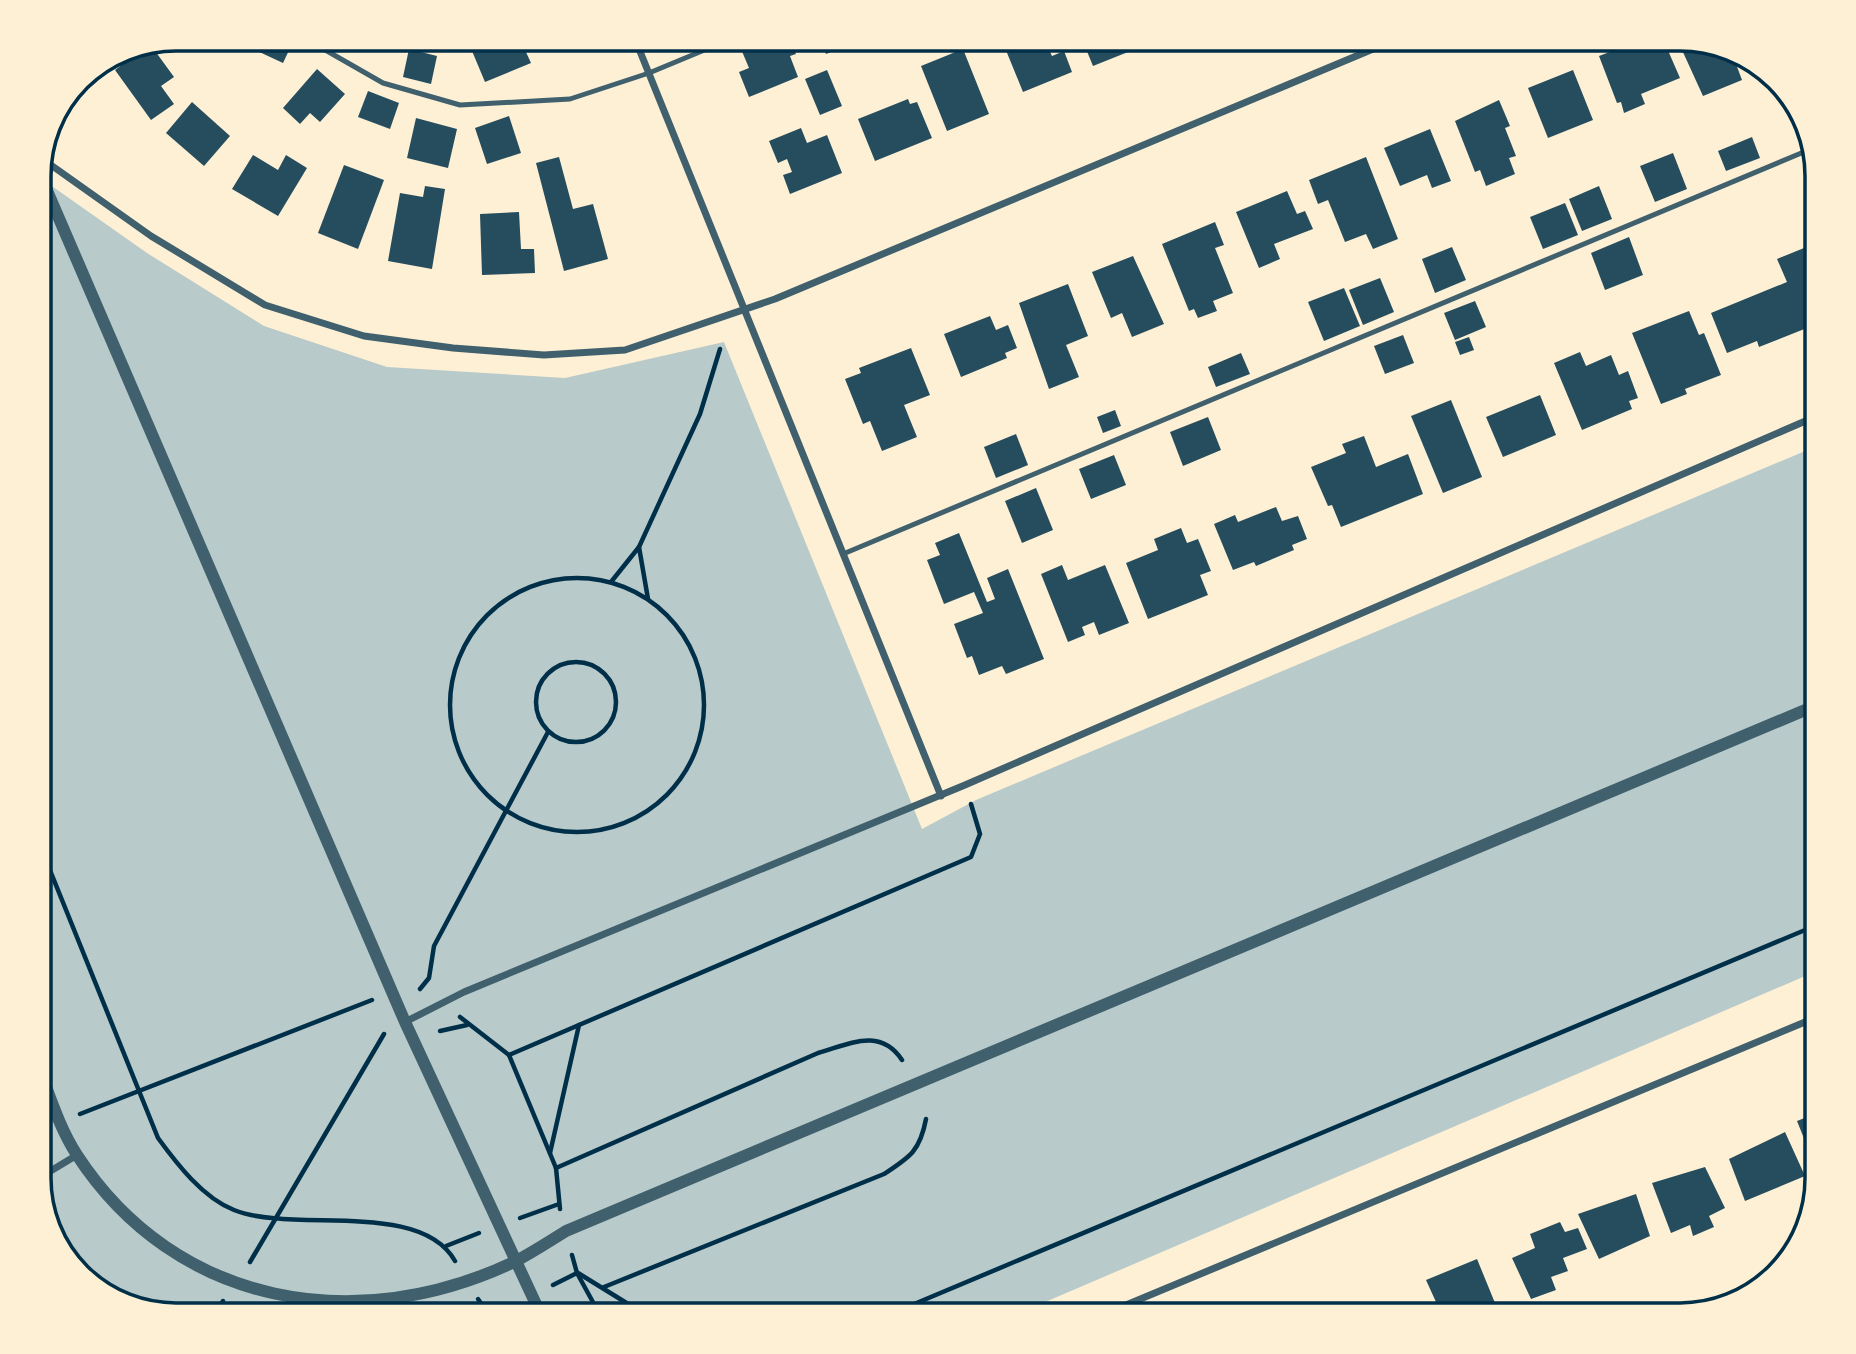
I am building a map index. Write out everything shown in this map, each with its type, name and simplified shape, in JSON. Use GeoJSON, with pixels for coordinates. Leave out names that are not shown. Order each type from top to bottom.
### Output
{"type":"FeatureCollection","features":[{"type":"Feature","properties":{"kind":"street"},"geometry":{"type":"LineString","coordinates":[[640,51],[941,796]]}},
{"type":"Feature","properties":{"kind":"street"},"geometry":{"type":"LineString","coordinates":[[51,165],[151,236],[265,305],[364,336],[453,348],[544,355],[625,350],[744,310],[1366,51]]}},
{"type":"Feature","properties":{"kind":"street"},"geometry":{"type":"LineString","coordinates":[[51,200],[405,1022],[535,1303]]}},
{"type":"Feature","properties":{"kind":"street"},"geometry":{"type":"LineString","coordinates":[[405,1022],[464,992],[941,796],[1805,422]]}},
{"type":"Feature","properties":{"kind":"street"},"geometry":{"type":"LineString","coordinates":[[51,1096],[77,1156],[124,1213],[155,1241],[192,1264],[249,1290],[299,1300],[361,1301],[466,1280],[515,1261],[566,1231],[1805,710]]}},
{"type":"Feature","properties":{"kind":"street"},"geometry":{"type":"LineString","coordinates":[[1131,1303],[1805,1022]]}},
{"type":"Feature","properties":{"kind":"street"},"geometry":{"type":"LineString","coordinates":[[51,1171],[77,1156]]}},
{"type":"Feature","properties":{"kind":"lane"},"geometry":{"type":"LineString","coordinates":[[328,51],[383,83],[460,105],[570,99],[649,73],[701,51]]}},
{"type":"Feature","properties":{"kind":"lane"},"geometry":{"type":"LineString","coordinates":[[843,554],[1803,152]]}},
{"type":"Feature","properties":{"kind":"path"},"geometry":{"type":"LineString","coordinates":[[611,582],[639,547],[700,414],[720,349]]}},
{"type":"Feature","properties":{"kind":"path"},"geometry":{"type":"LineString","coordinates":[[639,547],[649,600]]}},
{"type":"Feature","properties":{"kind":"path"},"geometry":{"type":"LineString","coordinates":[[567,578],[611,582],[649,600],[668,617],[691,649],[703,691],[702,728],[690,764],[679,781],[649,810],[629,821],[604,829],[553,830],[534,825],[505,810],[475,781],[455,742],[450,718],[451,689],[460,654],[478,624],[492,609],[522,590],[567,578]]}},
{"type":"Feature","properties":{"kind":"path"},"geometry":{"type":"LineString","coordinates":[[565,662],[590,663],[602,670],[616,694],[612,720],[605,730],[592,739],[576,742],[560,739],[548,732],[539,719],[536,705],[536,693],[543,678],[552,668],[565,662]]}},
{"type":"Feature","properties":{"kind":"path"},"geometry":{"type":"LineString","coordinates":[[429,978],[434,946],[548,732]]}},
{"type":"Feature","properties":{"kind":"path"},"geometry":{"type":"LineString","coordinates":[[509,1055],[971,857],[980,834],[965,785]]}},
{"type":"Feature","properties":{"kind":"path"},"geometry":{"type":"LineString","coordinates":[[51,873],[158,1138],[184,1174],[233,1210],[274,1220],[363,1222],[410,1230],[446,1246]]}},
{"type":"Feature","properties":{"kind":"path"},"geometry":{"type":"LineString","coordinates":[[917,1303],[1805,930]]}},
{"type":"Feature","properties":{"kind":"path"},"geometry":{"type":"LineString","coordinates":[[93,1108],[365,1003]]}},
{"type":"Feature","properties":{"kind":"path"},"geometry":{"type":"LineString","coordinates":[[467,1024],[509,1055],[556,1168],[559,1204]]}},
{"type":"Feature","properties":{"kind":"path"},"geometry":{"type":"LineString","coordinates":[[550,1154],[579,1024]]}},
{"type":"Feature","properties":{"kind":"path"},"geometry":{"type":"LineString","coordinates":[[556,1168],[818,1053],[858,1041],[882,1040],[894,1048],[902,1060]]}},
{"type":"Feature","properties":{"kind":"path"},"geometry":{"type":"LineString","coordinates":[[252,1258],[374,1046]]}},
{"type":"Feature","properties":{"kind":"path"},"geometry":{"type":"LineString","coordinates":[[604,1287],[884,1174],[909,1157],[922,1142],[926,1119]]}},
{"type":"Feature","properties":{"kind":"path"},"geometry":{"type":"LineString","coordinates":[[593,1303],[577,1273],[628,1303]]}},
{"type":"Feature","properties":{"kind":"shaded area"},"geometry":{"type":"Polygon","coordinates":[[[51,185],[147,253],[264,326],[387,367],[565,378],[724,342],[922,829],[976,800],[1805,451],[1805,976],[1043,1303],[168,1303],[128,1294],[87,1267],[72,1248],[57,1218],[51,1186],[51,185]]]}},
{"type":"Feature","properties":{"kind":"building"},"geometry":{"type":"Polygon","coordinates":[[[257,51],[289,51],[283,63],[257,51]]]}},
{"type":"Feature","properties":{"kind":"building"},"geometry":{"type":"Polygon","coordinates":[[[409,51],[437,56],[431,84],[403,77],[409,51]]]}},
{"type":"Feature","properties":{"kind":"building"},"geometry":{"type":"Polygon","coordinates":[[[472,51],[526,51],[531,63],[485,82],[472,51]]]}},
{"type":"Feature","properties":{"kind":"building"},"geometry":{"type":"Polygon","coordinates":[[[742,51],[795,51],[796,54],[790,56],[798,77],[749,97],[739,72],[749,68],[742,51]]]}},
{"type":"Feature","properties":{"kind":"building"},"geometry":{"type":"Polygon","coordinates":[[[964,51],[989,114],[947,131],[921,66],[964,51]]]}},
{"type":"Feature","properties":{"kind":"building"},"geometry":{"type":"Polygon","coordinates":[[[1006,51],[1050,51],[1052,56],[1064,51],[1072,72],[1023,92],[1006,51]]]}},
{"type":"Feature","properties":{"kind":"building"},"geometry":{"type":"Polygon","coordinates":[[[1087,51],[1130,51],[1093,66],[1087,51]]]}},
{"type":"Feature","properties":{"kind":"building"},"geometry":{"type":"Polygon","coordinates":[[[1612,51],[1668,51],[1680,78],[1641,94],[1645,104],[1624,113],[1621,102],[1617,103],[1599,56],[1612,51]]]}},
{"type":"Feature","properties":{"kind":"building"},"geometry":{"type":"Polygon","coordinates":[[[1683,51],[1704,53],[1736,64],[1742,80],[1703,96],[1683,51]]]}},
{"type":"Feature","properties":{"kind":"building"},"geometry":{"type":"Polygon","coordinates":[[[156,52],[174,77],[161,86],[174,104],[151,120],[115,70],[129,60],[156,52]]]}},
{"type":"Feature","properties":{"kind":"building"},"geometry":{"type":"Polygon","coordinates":[[[317,69],[345,94],[320,122],[310,113],[300,124],[283,108],[317,69]]]}},
{"type":"Feature","properties":{"kind":"building"},"geometry":{"type":"Polygon","coordinates":[[[827,70],[842,106],[820,115],[805,79],[827,70]]]}},
{"type":"Feature","properties":{"kind":"building"},"geometry":{"type":"Polygon","coordinates":[[[1573,70],[1593,120],[1548,138],[1528,88],[1573,70]]]}},
{"type":"Feature","properties":{"kind":"building"},"geometry":{"type":"Polygon","coordinates":[[[368,91],[399,103],[390,129],[358,117],[368,91]]]}},
{"type":"Feature","properties":{"kind":"building"},"geometry":{"type":"Polygon","coordinates":[[[908,99],[910,104],[917,102],[932,138],[875,161],[858,119],[908,99]]]}},
{"type":"Feature","properties":{"kind":"building"},"geometry":{"type":"Polygon","coordinates":[[[1499,100],[1510,126],[1505,128],[1516,156],[1509,158],[1515,174],[1486,186],[1480,170],[1475,172],[1455,121],[1499,100]]]}},
{"type":"Feature","properties":{"kind":"building"},"geometry":{"type":"Polygon","coordinates":[[[192,102],[230,136],[204,166],[166,133],[192,102]]]}},
{"type":"Feature","properties":{"kind":"building"},"geometry":{"type":"Polygon","coordinates":[[[509,116],[521,153],[487,164],[475,128],[509,116]]]}},
{"type":"Feature","properties":{"kind":"building"},"geometry":{"type":"Polygon","coordinates":[[[416,118],[457,129],[448,168],[407,158],[416,118]]]}},
{"type":"Feature","properties":{"kind":"building"},"geometry":{"type":"Polygon","coordinates":[[[801,128],[807,143],[827,135],[842,173],[790,194],[783,175],[792,172],[787,159],[778,163],[769,141],[801,128]]]}},
{"type":"Feature","properties":{"kind":"building"},"geometry":{"type":"Polygon","coordinates":[[[1430,129],[1451,181],[1432,188],[1427,175],[1400,186],[1384,148],[1430,129]]]}},
{"type":"Feature","properties":{"kind":"building"},"geometry":{"type":"Polygon","coordinates":[[[1752,137],[1760,158],[1726,171],[1718,151],[1752,137]]]}},
{"type":"Feature","properties":{"kind":"building"},"geometry":{"type":"Polygon","coordinates":[[[1673,153],[1687,189],[1655,202],[1640,166],[1673,153]]]}},
{"type":"Feature","properties":{"kind":"building"},"geometry":{"type":"Polygon","coordinates":[[[253,155],[278,170],[286,155],[307,168],[278,216],[232,189],[253,155]]]}},
{"type":"Feature","properties":{"kind":"building"},"geometry":{"type":"Polygon","coordinates":[[[559,157],[573,209],[593,204],[608,259],[564,271],[536,163],[559,157]]]}},
{"type":"Feature","properties":{"kind":"building"},"geometry":{"type":"Polygon","coordinates":[[[1366,157],[1398,239],[1373,249],[1366,234],[1345,242],[1328,200],[1318,204],[1309,180],[1366,157]]]}},
{"type":"Feature","properties":{"kind":"building"},"geometry":{"type":"Polygon","coordinates":[[[344,165],[384,180],[358,249],[318,233],[344,165]]]}},
{"type":"Feature","properties":{"kind":"building"},"geometry":{"type":"Polygon","coordinates":[[[425,186],[445,189],[432,269],[388,261],[400,193],[423,197],[425,186]]]}},
{"type":"Feature","properties":{"kind":"building"},"geometry":{"type":"Polygon","coordinates":[[[1599,186],[1612,219],[1582,231],[1569,199],[1599,186]]]}},
{"type":"Feature","properties":{"kind":"building"},"geometry":{"type":"Polygon","coordinates":[[[1287,191],[1297,214],[1305,211],[1313,229],[1274,244],[1280,259],[1259,268],[1236,212],[1287,191]]]}},
{"type":"Feature","properties":{"kind":"building"},"geometry":{"type":"Polygon","coordinates":[[[1565,203],[1578,235],[1543,249],[1530,217],[1565,203]]]}},
{"type":"Feature","properties":{"kind":"building"},"geometry":{"type":"Polygon","coordinates":[[[519,212],[521,249],[534,249],[535,273],[482,275],[480,214],[519,212]]]}},
{"type":"Feature","properties":{"kind":"building"},"geometry":{"type":"Polygon","coordinates":[[[1215,222],[1224,245],[1215,248],[1233,293],[1213,301],[1217,311],[1198,318],[1194,309],[1189,311],[1162,244],[1215,222]]]}},
{"type":"Feature","properties":{"kind":"building"},"geometry":{"type":"Polygon","coordinates":[[[1629,237],[1643,275],[1605,290],[1591,253],[1629,237]]]}},
{"type":"Feature","properties":{"kind":"building"},"geometry":{"type":"Polygon","coordinates":[[[1452,247],[1466,280],[1435,293],[1422,259],[1452,247]]]}},
{"type":"Feature","properties":{"kind":"building"},"geometry":{"type":"Polygon","coordinates":[[[1804,248],[1805,329],[1759,347],[1757,341],[1727,353],[1711,313],[1787,282],[1777,259],[1804,248]]]}},
{"type":"Feature","properties":{"kind":"building"},"geometry":{"type":"Polygon","coordinates":[[[1133,256],[1164,324],[1132,337],[1122,313],[1111,318],[1092,272],[1133,256]]]}},
{"type":"Feature","properties":{"kind":"building"},"geometry":{"type":"Polygon","coordinates":[[[1380,278],[1394,312],[1363,325],[1349,290],[1380,278]]]}},
{"type":"Feature","properties":{"kind":"building"},"geometry":{"type":"Polygon","coordinates":[[[1068,284],[1088,336],[1066,345],[1079,377],[1049,389],[1019,303],[1068,284]]]}},
{"type":"Feature","properties":{"kind":"building"},"geometry":{"type":"Polygon","coordinates":[[[1344,288],[1360,326],[1324,341],[1308,302],[1344,288]]]}},
{"type":"Feature","properties":{"kind":"building"},"geometry":{"type":"Polygon","coordinates":[[[1475,301],[1486,327],[1455,340],[1444,313],[1475,301]]]}},
{"type":"Feature","properties":{"kind":"building"},"geometry":{"type":"Polygon","coordinates":[[[1689,311],[1699,335],[1704,333],[1721,375],[1685,389],[1687,394],[1661,404],[1632,333],[1689,311]]]}},
{"type":"Feature","properties":{"kind":"building"},"geometry":{"type":"Polygon","coordinates":[[[990,316],[996,330],[1008,325],[1017,348],[1005,353],[1007,358],[961,377],[944,334],[990,316]]]}},
{"type":"Feature","properties":{"kind":"building"},"geometry":{"type":"Polygon","coordinates":[[[1403,335],[1414,363],[1385,374],[1374,346],[1403,335]]]}},
{"type":"Feature","properties":{"kind":"building"},"geometry":{"type":"Polygon","coordinates":[[[1469,337],[1474,350],[1460,355],[1455,342],[1469,337]]]}},
{"type":"Feature","properties":{"kind":"building"},"geometry":{"type":"Polygon","coordinates":[[[911,348],[930,395],[904,405],[917,437],[882,451],[870,421],[863,424],[845,379],[861,373],[859,368],[911,348]]]}},
{"type":"Feature","properties":{"kind":"building"},"geometry":{"type":"Polygon","coordinates":[[[1580,352],[1586,366],[1611,355],[1619,375],[1628,371],[1638,398],[1629,401],[1632,409],[1582,430],[1554,363],[1580,352]]]}},
{"type":"Feature","properties":{"kind":"building"},"geometry":{"type":"Polygon","coordinates":[[[1241,353],[1250,374],[1216,387],[1208,367],[1241,353]]]}},
{"type":"Feature","properties":{"kind":"building"},"geometry":{"type":"Polygon","coordinates":[[[1540,395],[1556,435],[1503,457],[1486,417],[1540,395]]]}},
{"type":"Feature","properties":{"kind":"building"},"geometry":{"type":"Polygon","coordinates":[[[1451,400],[1482,477],[1443,493],[1411,416],[1451,400]]]}},
{"type":"Feature","properties":{"kind":"building"},"geometry":{"type":"Polygon","coordinates":[[[1115,410],[1121,426],[1103,433],[1097,417],[1115,410]]]}},
{"type":"Feature","properties":{"kind":"building"},"geometry":{"type":"Polygon","coordinates":[[[1208,417],[1221,450],[1183,466],[1170,432],[1208,417]]]}},
{"type":"Feature","properties":{"kind":"building"},"geometry":{"type":"Polygon","coordinates":[[[1016,434],[1028,465],[996,478],[984,447],[1016,434]]]}},
{"type":"Feature","properties":{"kind":"building"},"geometry":{"type":"Polygon","coordinates":[[[1364,436],[1376,467],[1408,454],[1423,494],[1341,527],[1332,505],[1328,506],[1311,467],[1346,453],[1342,444],[1364,436]]]}},
{"type":"Feature","properties":{"kind":"building"},"geometry":{"type":"Polygon","coordinates":[[[1114,455],[1126,485],[1091,499],[1079,469],[1114,455]]]}},
{"type":"Feature","properties":{"kind":"building"},"geometry":{"type":"Polygon","coordinates":[[[1036,488],[1053,530],[1022,543],[1005,501],[1036,488]]]}},
{"type":"Feature","properties":{"kind":"building"},"geometry":{"type":"Polygon","coordinates":[[[1276,507],[1282,521],[1298,516],[1307,539],[1292,545],[1294,550],[1256,566],[1254,562],[1233,570],[1214,524],[1235,515],[1238,522],[1276,507]]]}},
{"type":"Feature","properties":{"kind":"building"},"geometry":{"type":"Polygon","coordinates":[[[1181,528],[1187,543],[1198,539],[1211,571],[1200,575],[1208,595],[1148,619],[1126,563],[1158,550],[1154,539],[1181,528]]]}},
{"type":"Feature","properties":{"kind":"building"},"geometry":{"type":"Polygon","coordinates":[[[959,533],[987,602],[995,599],[987,578],[1008,569],[1044,659],[1006,674],[1002,666],[979,675],[972,656],[967,658],[954,624],[983,613],[974,592],[944,604],[927,560],[940,555],[935,543],[959,533]]]}},
{"type":"Feature","properties":{"kind":"building"},"geometry":{"type":"Polygon","coordinates":[[[1062,565],[1068,580],[1105,565],[1129,623],[1099,635],[1094,622],[1082,627],[1085,635],[1068,642],[1041,574],[1062,565]]]}},
{"type":"Feature","properties":{"kind":"building"},"geometry":{"type":"Polygon","coordinates":[[[1805,1118],[1805,1141],[1797,1121],[1805,1118]]]}},
{"type":"Feature","properties":{"kind":"building"},"geometry":{"type":"Polygon","coordinates":[[[1785,1132],[1805,1176],[1745,1201],[1729,1159],[1785,1132]]]}},
{"type":"Feature","properties":{"kind":"building"},"geometry":{"type":"Polygon","coordinates":[[[1705,1167],[1725,1208],[1709,1216],[1714,1227],[1693,1236],[1690,1225],[1671,1233],[1652,1183],[1705,1167]]]}},
{"type":"Feature","properties":{"kind":"building"},"geometry":{"type":"Polygon","coordinates":[[[1636,1194],[1650,1236],[1599,1259],[1578,1214],[1636,1194]]]}},
{"type":"Feature","properties":{"kind":"building"},"geometry":{"type":"Polygon","coordinates":[[[1560,1222],[1565,1232],[1578,1228],[1587,1249],[1563,1258],[1568,1271],[1551,1277],[1556,1290],[1531,1299],[1512,1258],[1535,1248],[1530,1234],[1560,1222]]]}},
{"type":"Feature","properties":{"kind":"building"},"geometry":{"type":"Polygon","coordinates":[[[1477,1259],[1495,1303],[1434,1303],[1436,1302],[1426,1280],[1477,1259]]]}}]}
